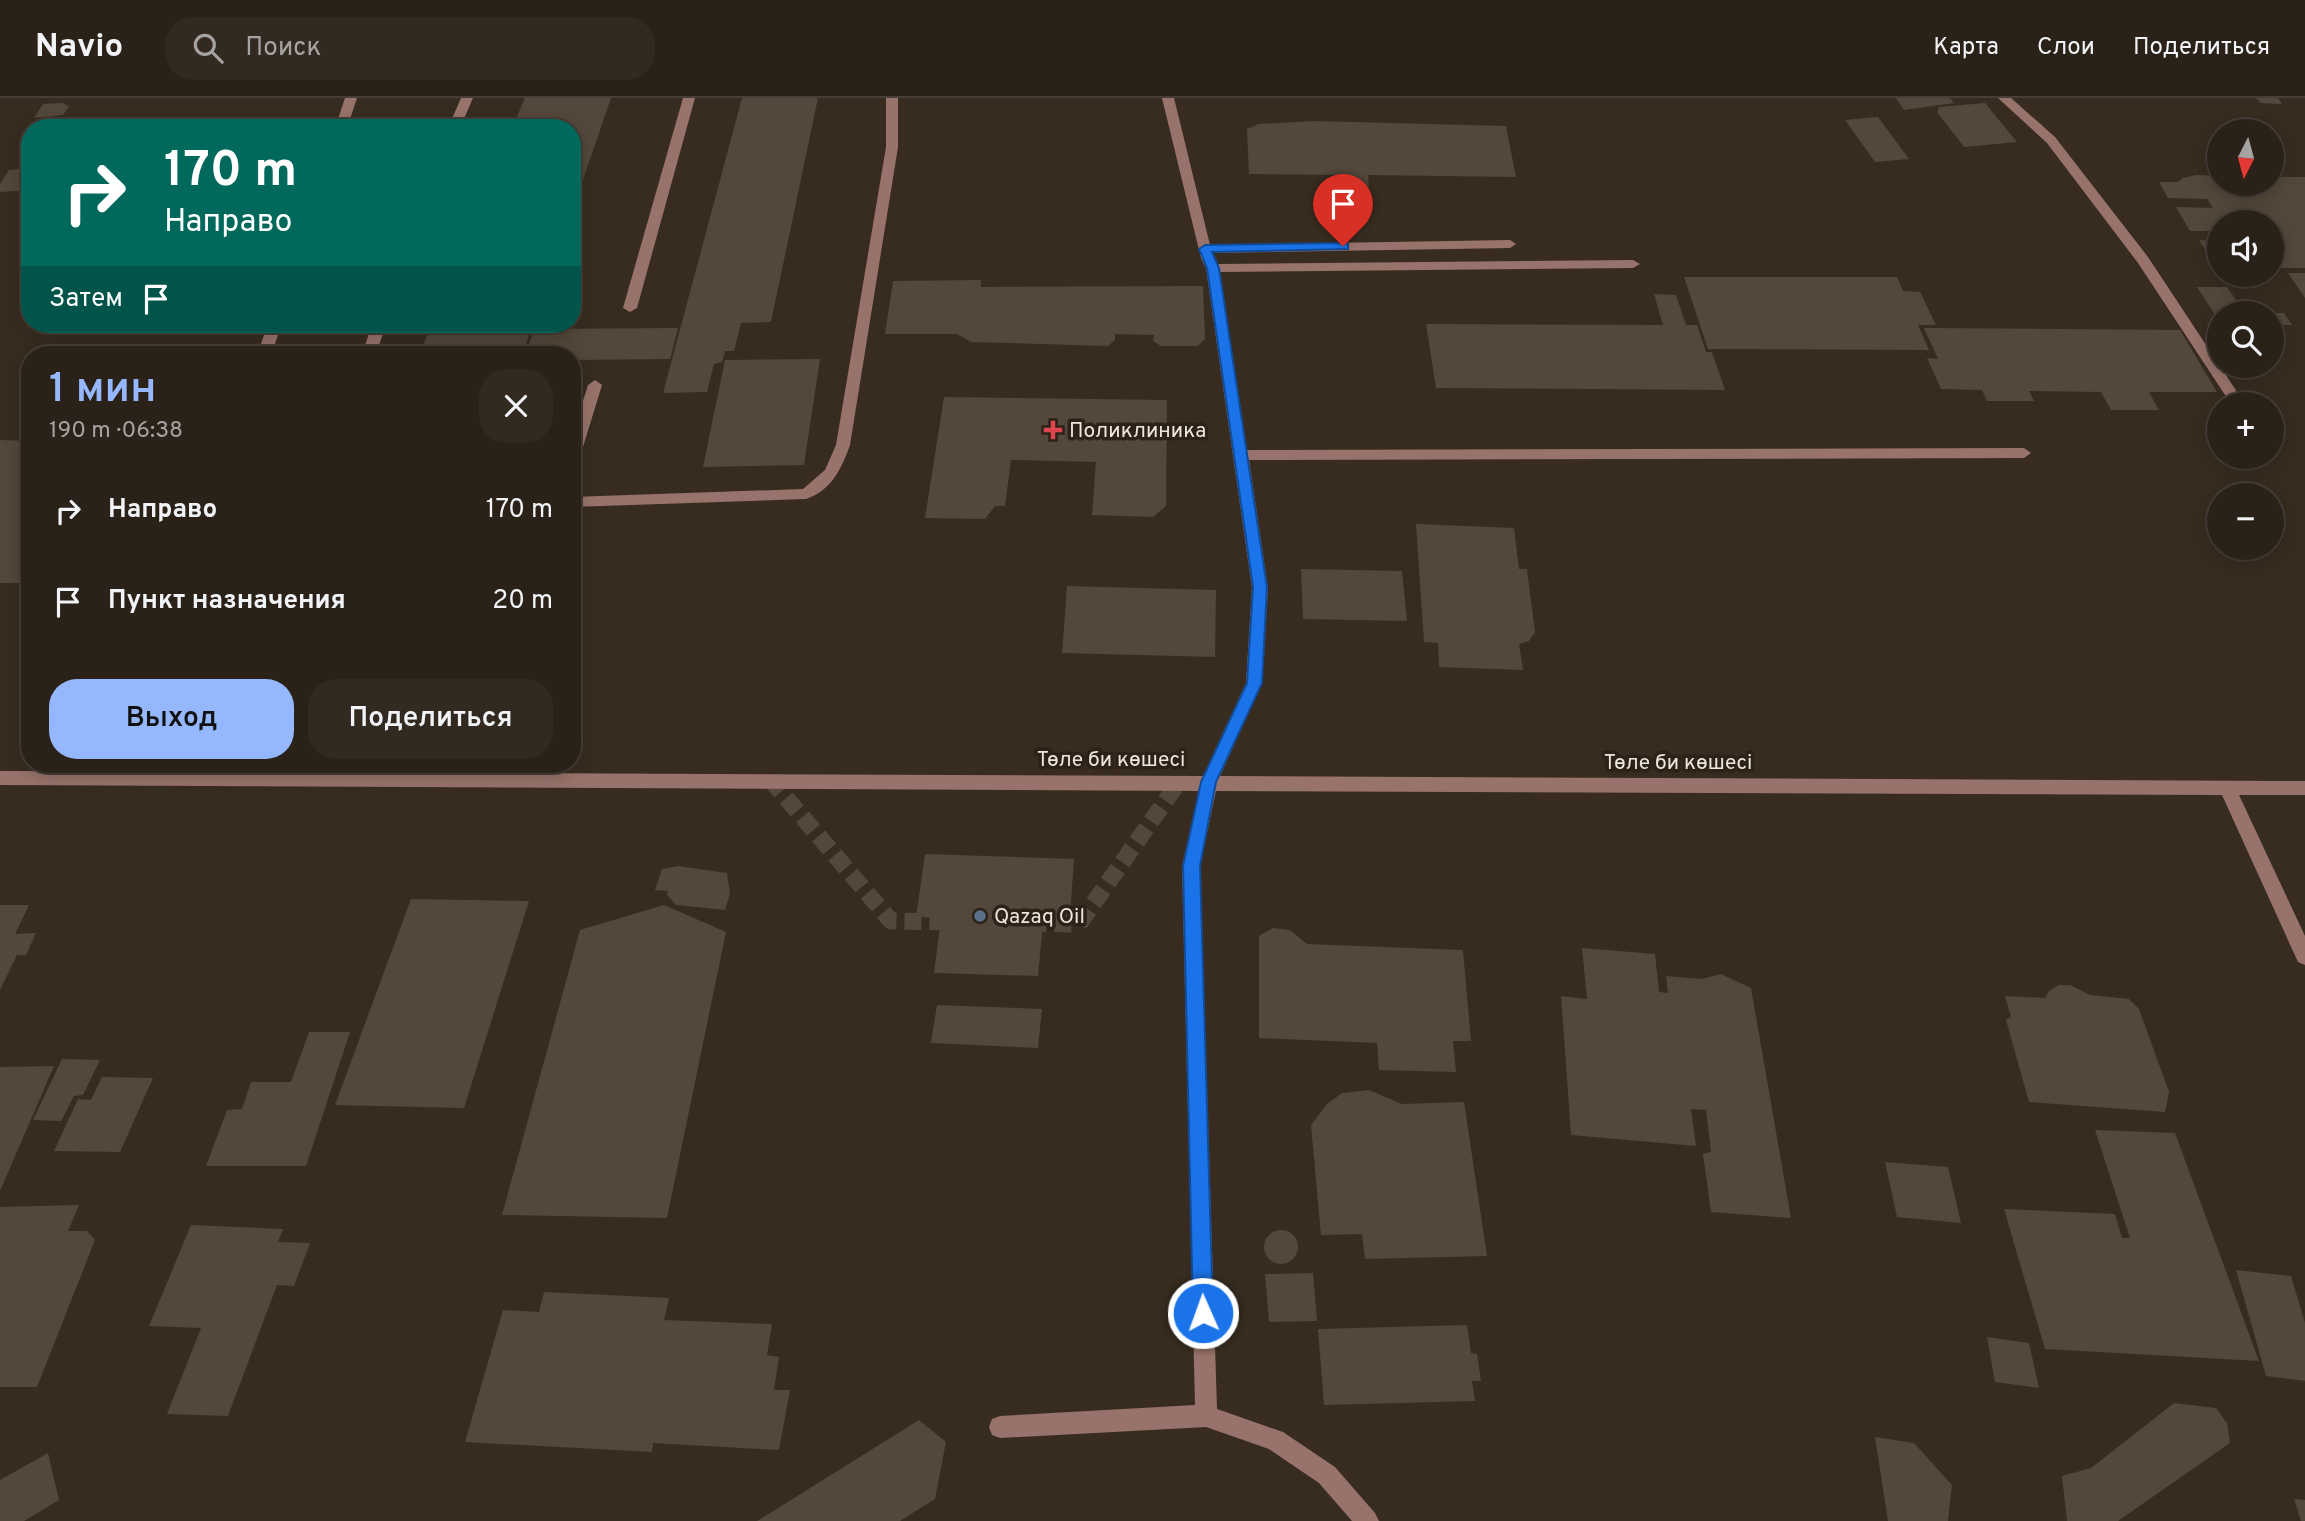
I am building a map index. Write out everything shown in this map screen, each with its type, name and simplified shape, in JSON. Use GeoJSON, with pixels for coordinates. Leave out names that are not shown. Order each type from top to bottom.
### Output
{"type":"FeatureCollection","features":[{"type":"Feature","properties":{"kind":"street"},"geometry":{"type":"LineString","coordinates":[[344,119],[351,98]]}},
{"type":"Feature","properties":{"kind":"street"},"geometry":{"type":"LineString","coordinates":[[458,119],[467,98]]}},
{"type":"Feature","properties":{"kind":"street"},"geometry":{"type":"LineString","coordinates":[[630,308],[689,98]]}},
{"type":"Feature","properties":{"kind":"street"},"geometry":{"type":"LineString","coordinates":[[581,502],[806,494],[825,484],[835,469],[843,445],[892,147],[892,98]]}},
{"type":"Feature","properties":{"kind":"street"},"geometry":{"type":"LineString","coordinates":[[1168,98],[1205,249],[1213,268],[1260,587],[1254,683],[1209,782],[1191,866],[1206,1416]]}},
{"type":"Feature","properties":{"kind":"street"},"geometry":{"type":"LineString","coordinates":[[2004,98],[2051,141],[2093,195],[2196,336],[2231,392]]}},
{"type":"Feature","properties":{"kind":"street"},"geometry":{"type":"LineString","coordinates":[[1205,249],[1510,244]]}},
{"type":"Feature","properties":{"kind":"street"},"geometry":{"type":"LineString","coordinates":[[1213,268],[1633,264]]}},
{"type":"Feature","properties":{"kind":"street"},"geometry":{"type":"LineString","coordinates":[[581,431],[595,385]]}},
{"type":"Feature","properties":{"kind":"street"},"geometry":{"type":"LineString","coordinates":[[1239,455],[2024,453]]}},
{"type":"Feature","properties":{"kind":"street","name":"Төле би көшесі"},"geometry":{"type":"LineString","coordinates":[[0,779],[45,773]]}},
{"type":"Feature","properties":{"kind":"street","name":"Төле би көшесі"},"geometry":{"type":"LineString","coordinates":[[168,773],[2305,788]]}},
{"type":"Feature","properties":{"kind":"street"},"geometry":{"type":"LineString","coordinates":[[2227,787],[2305,957]]}},
{"type":"Feature","properties":{"kind":"street"},"geometry":{"type":"LineString","coordinates":[[1000,1427],[1206,1416],[1275,1440],[1327,1475],[1367,1521]]}},
{"type":"Feature","properties":{"kind":"building"},"geometry":{"type":"Polygon","coordinates":[[[525,98],[611,98],[581,186],[581,119],[516,119],[525,98]]]}},
{"type":"Feature","properties":{"kind":"building"},"geometry":{"type":"Polygon","coordinates":[[[742,98],[818,98],[771,322],[741,323],[734,351],[725,351],[722,362],[714,364],[707,392],[663,393],[742,98]]]}},
{"type":"Feature","properties":{"kind":"building"},"geometry":{"type":"Polygon","coordinates":[[[1896,98],[1950,98],[1954,103],[1904,110],[1896,98]]]}},
{"type":"Feature","properties":{"kind":"building"},"geometry":{"type":"Polygon","coordinates":[[[2256,98],[2278,98],[2282,104],[2261,103],[2256,98]]]}},
{"type":"Feature","properties":{"kind":"building"},"geometry":{"type":"Polygon","coordinates":[[[63,103],[69,107],[63,115],[34,118],[43,104],[63,103]]]}},
{"type":"Feature","properties":{"kind":"building"},"geometry":{"type":"Polygon","coordinates":[[[1985,103],[2017,142],[1964,147],[1937,112],[1939,107],[1985,103]]]}},
{"type":"Feature","properties":{"kind":"building"},"geometry":{"type":"Polygon","coordinates":[[[1878,117],[1909,159],[1875,162],[1845,120],[1878,117]]]}},
{"type":"Feature","properties":{"kind":"building"},"geometry":{"type":"Polygon","coordinates":[[[1315,121],[1506,126],[1516,177],[1368,175],[1369,189],[1346,189],[1344,175],[1249,174],[1247,129],[1259,124],[1315,121]]]}},
{"type":"Feature","properties":{"kind":"building"},"geometry":{"type":"Polygon","coordinates":[[[21,169],[21,191],[0,192],[0,184],[9,170],[21,169]]]}},
{"type":"Feature","properties":{"kind":"building"},"geometry":{"type":"Polygon","coordinates":[[[2207,175],[2207,196],[2284,196],[2284,177],[2305,177],[2305,268],[2284,268],[2284,210],[2207,210],[2207,231],[2190,231],[2176,207],[2213,208],[2207,199],[2168,198],[2159,182],[2178,182],[2183,178],[2207,175]]]}},
{"type":"Feature","properties":{"kind":"building"},"geometry":{"type":"Polygon","coordinates":[[[2199,240],[2207,240],[2207,253],[2199,240]]]}},
{"type":"Feature","properties":{"kind":"building"},"geometry":{"type":"Polygon","coordinates":[[[2288,273],[2305,273],[2305,298],[2288,273]]]}},
{"type":"Feature","properties":{"kind":"building"},"geometry":{"type":"Polygon","coordinates":[[[1684,277],[1897,277],[1903,291],[1920,292],[1936,325],[1918,325],[1929,350],[1708,349],[1684,277]]]}},
{"type":"Feature","properties":{"kind":"building"},"geometry":{"type":"Polygon","coordinates":[[[981,280],[981,287],[1203,286],[1205,339],[1198,346],[1161,346],[1153,341],[1154,335],[1115,334],[1115,340],[1108,346],[971,342],[957,334],[885,334],[893,281],[981,280]]]}},
{"type":"Feature","properties":{"kind":"building"},"geometry":{"type":"Polygon","coordinates":[[[2197,287],[2227,287],[2237,301],[2207,301],[2197,287]]]}},
{"type":"Feature","properties":{"kind":"building"},"geometry":{"type":"Polygon","coordinates":[[[1654,294],[1676,295],[1686,325],[1697,325],[1706,352],[1712,352],[1725,390],[1436,388],[1426,324],[1663,325],[1654,294]]]}},
{"type":"Feature","properties":{"kind":"building"},"geometry":{"type":"Polygon","coordinates":[[[2284,313],[2292,325],[2284,325],[2284,313]]]}},
{"type":"Feature","properties":{"kind":"building"},"geometry":{"type":"Polygon","coordinates":[[[678,328],[670,359],[581,360],[581,346],[528,346],[533,333],[581,333],[581,329],[678,328]]]}},
{"type":"Feature","properties":{"kind":"building"},"geometry":{"type":"Polygon","coordinates":[[[1924,328],[2180,330],[2217,392],[2149,392],[2159,410],[2111,410],[2101,392],[2029,391],[2034,401],[1987,401],[1982,390],[1941,389],[1927,358],[1938,359],[1924,328]]]}},
{"type":"Feature","properties":{"kind":"building"},"geometry":{"type":"Polygon","coordinates":[[[428,333],[530,333],[525,346],[423,346],[428,333]]]}},
{"type":"Feature","properties":{"kind":"building"},"geometry":{"type":"Polygon","coordinates":[[[820,359],[804,465],[703,467],[725,360],[820,359]]]}},
{"type":"Feature","properties":{"kind":"building","name":"Поликлиника"},"geometry":{"type":"Polygon","coordinates":[[[944,397],[1167,400],[1166,506],[1153,517],[1092,515],[1096,462],[1011,460],[1005,506],[995,506],[985,519],[925,518],[944,397]]]}},
{"type":"Feature","properties":{"kind":"building"},"geometry":{"type":"Polygon","coordinates":[[[0,440],[21,441],[21,583],[0,583],[0,440]]]}},
{"type":"Feature","properties":{"kind":"building"},"geometry":{"type":"Polygon","coordinates":[[[1416,524],[1514,528],[1519,569],[1527,569],[1535,632],[1529,641],[1519,644],[1523,670],[1439,667],[1438,643],[1424,642],[1416,524]]]}},
{"type":"Feature","properties":{"kind":"building"},"geometry":{"type":"Polygon","coordinates":[[[1301,569],[1402,571],[1407,621],[1303,619],[1301,569]]]}},
{"type":"Feature","properties":{"kind":"building"},"geometry":{"type":"Polygon","coordinates":[[[1067,586],[1216,590],[1215,657],[1062,653],[1067,586]]]}},
{"type":"Feature","properties":{"kind":"building","name":"Qazaq Oil"},"geometry":{"type":"Polygon","coordinates":[[[925,854],[1074,859],[1070,915],[1044,914],[1038,976],[934,973],[941,918],[916,917],[925,854]]]}},
{"type":"Feature","properties":{"kind":"building"},"geometry":{"type":"Polygon","coordinates":[[[678,866],[727,873],[730,894],[725,910],[676,905],[667,895],[668,891],[655,890],[662,869],[678,866]]]}},
{"type":"Feature","properties":{"kind":"building"},"geometry":{"type":"Polygon","coordinates":[[[411,899],[529,901],[464,1108],[335,1105],[411,899]]]}},
{"type":"Feature","properties":{"kind":"building"},"geometry":{"type":"Polygon","coordinates":[[[0,905],[29,905],[15,934],[36,933],[26,955],[17,955],[0,990],[0,905]]]}},
{"type":"Feature","properties":{"kind":"building"},"geometry":{"type":"Polygon","coordinates":[[[664,905],[726,932],[667,1218],[502,1215],[580,930],[664,905]]]}},
{"type":"Feature","properties":{"kind":"building"},"geometry":{"type":"Polygon","coordinates":[[[1273,928],[1290,930],[1307,944],[1463,950],[1471,1041],[1453,1041],[1456,1072],[1379,1070],[1377,1043],[1259,1038],[1259,936],[1273,928]]]}},
{"type":"Feature","properties":{"kind":"building"},"geometry":{"type":"Polygon","coordinates":[[[1582,948],[1655,954],[1659,992],[1668,993],[1666,976],[1702,979],[1721,974],[1751,988],[1791,1218],[1711,1212],[1703,1154],[1711,1152],[1706,1110],[1691,1109],[1696,1146],[1571,1135],[1561,996],[1587,999],[1582,948]]]}},
{"type":"Feature","properties":{"kind":"building"},"geometry":{"type":"Polygon","coordinates":[[[2059,985],[2070,985],[2090,995],[2129,999],[2139,1009],[2169,1092],[2165,1112],[2029,1102],[2006,1020],[2011,1017],[2005,996],[2045,998],[2049,991],[2059,985]]]}},
{"type":"Feature","properties":{"kind":"building"},"geometry":{"type":"Polygon","coordinates":[[[937,1005],[1042,1009],[1038,1048],[931,1043],[937,1005]]]}},
{"type":"Feature","properties":{"kind":"building"},"geometry":{"type":"Polygon","coordinates":[[[309,1032],[350,1032],[306,1166],[206,1166],[227,1110],[242,1109],[251,1082],[291,1082],[309,1032]]]}},
{"type":"Feature","properties":{"kind":"building"},"geometry":{"type":"Polygon","coordinates":[[[62,1059],[100,1060],[83,1095],[74,1096],[61,1121],[33,1120],[62,1059]]]}},
{"type":"Feature","properties":{"kind":"building"},"geometry":{"type":"Polygon","coordinates":[[[54,1066],[0,1191],[0,1067],[54,1066]]]}},
{"type":"Feature","properties":{"kind":"building"},"geometry":{"type":"Polygon","coordinates":[[[102,1077],[153,1078],[120,1152],[54,1151],[78,1099],[91,1100],[102,1077]]]}},
{"type":"Feature","properties":{"kind":"building"},"geometry":{"type":"Polygon","coordinates":[[[1369,1090],[1402,1104],[1464,1102],[1487,1256],[1365,1259],[1362,1234],[1321,1235],[1311,1125],[1327,1104],[1342,1093],[1369,1090]]]}},
{"type":"Feature","properties":{"kind":"building"},"geometry":{"type":"Polygon","coordinates":[[[2095,1130],[2175,1133],[2259,1361],[2045,1349],[2004,1209],[2115,1214],[2122,1238],[2130,1238],[2095,1130]]]}},
{"type":"Feature","properties":{"kind":"building"},"geometry":{"type":"Polygon","coordinates":[[[1885,1162],[1948,1167],[1961,1223],[1897,1217],[1885,1162]]]}},
{"type":"Feature","properties":{"kind":"building"},"geometry":{"type":"Polygon","coordinates":[[[79,1205],[68,1231],[87,1231],[95,1240],[37,1387],[0,1387],[0,1207],[79,1205]]]}},
{"type":"Feature","properties":{"kind":"building"},"geometry":{"type":"Polygon","coordinates":[[[191,1225],[283,1229],[278,1242],[310,1243],[294,1286],[277,1285],[228,1416],[167,1414],[201,1328],[149,1326],[191,1225]]]}},
{"type":"Feature","properties":{"kind":"building"},"geometry":{"type":"Polygon","coordinates":[[[1281,1230],[1293,1235],[1298,1247],[1293,1259],[1281,1264],[1269,1259],[1264,1247],[1269,1235],[1281,1230]]]}},
{"type":"Feature","properties":{"kind":"building"},"geometry":{"type":"Polygon","coordinates":[[[2236,1270],[2291,1276],[2305,1323],[2305,1381],[2266,1376],[2236,1270]]]}},
{"type":"Feature","properties":{"kind":"building"},"geometry":{"type":"Polygon","coordinates":[[[1313,1273],[1317,1321],[1269,1322],[1265,1274],[1313,1273]]]}},
{"type":"Feature","properties":{"kind":"building"},"geometry":{"type":"Polygon","coordinates":[[[544,1292],[669,1298],[664,1320],[772,1324],[767,1355],[779,1357],[774,1390],[790,1390],[779,1450],[653,1443],[652,1452],[465,1442],[503,1310],[539,1312],[544,1292]]]}},
{"type":"Feature","properties":{"kind":"building"},"geometry":{"type":"Polygon","coordinates":[[[1467,1325],[1471,1353],[1477,1354],[1481,1381],[1472,1381],[1475,1401],[1324,1405],[1318,1329],[1467,1325]]]}},
{"type":"Feature","properties":{"kind":"building"},"geometry":{"type":"Polygon","coordinates":[[[1987,1337],[2029,1343],[2039,1388],[1995,1382],[1987,1337]]]}},
{"type":"Feature","properties":{"kind":"building"},"geometry":{"type":"Polygon","coordinates":[[[2174,1403],[2216,1408],[2227,1423],[2230,1443],[2118,1521],[2067,1521],[2062,1476],[2091,1468],[2174,1403]]]}},
{"type":"Feature","properties":{"kind":"building"},"geometry":{"type":"Polygon","coordinates":[[[919,1420],[946,1442],[935,1499],[900,1521],[757,1521],[919,1420]]]}},
{"type":"Feature","properties":{"kind":"building"},"geometry":{"type":"Polygon","coordinates":[[[1875,1437],[1914,1443],[1952,1485],[1948,1521],[1888,1521],[1875,1437]]]}},
{"type":"Feature","properties":{"kind":"building"},"geometry":{"type":"Polygon","coordinates":[[[48,1453],[59,1500],[24,1521],[0,1521],[0,1480],[48,1453]]]}},
{"type":"Feature","properties":{"kind":"building"},"geometry":{"type":"Polygon","coordinates":[[[2294,1499],[2305,1500],[2305,1521],[2301,1521],[2294,1499]]]}},
{"type":"Feature","properties":{"kind":"tunnel"},"geometry":{"type":"LineString","coordinates":[[770,779],[891,921],[1079,924],[1178,783]]}},
{"type":"Feature","properties":{"kind":"place","name":"Поликлиника"},"geometry":{"type":"Point","coordinates":[1053,430]}},
{"type":"Feature","properties":{"kind":"place","name":"Qazaq Oil"},"geometry":{"type":"Point","coordinates":[980,916]}},
{"type":"Feature","properties":{"kind":"route"},"geometry":{"type":"LineString","coordinates":[[1203,1313],[1191,866],[1209,782],[1254,683],[1260,587],[1213,268],[1205,249],[1343,246]]}}]}
